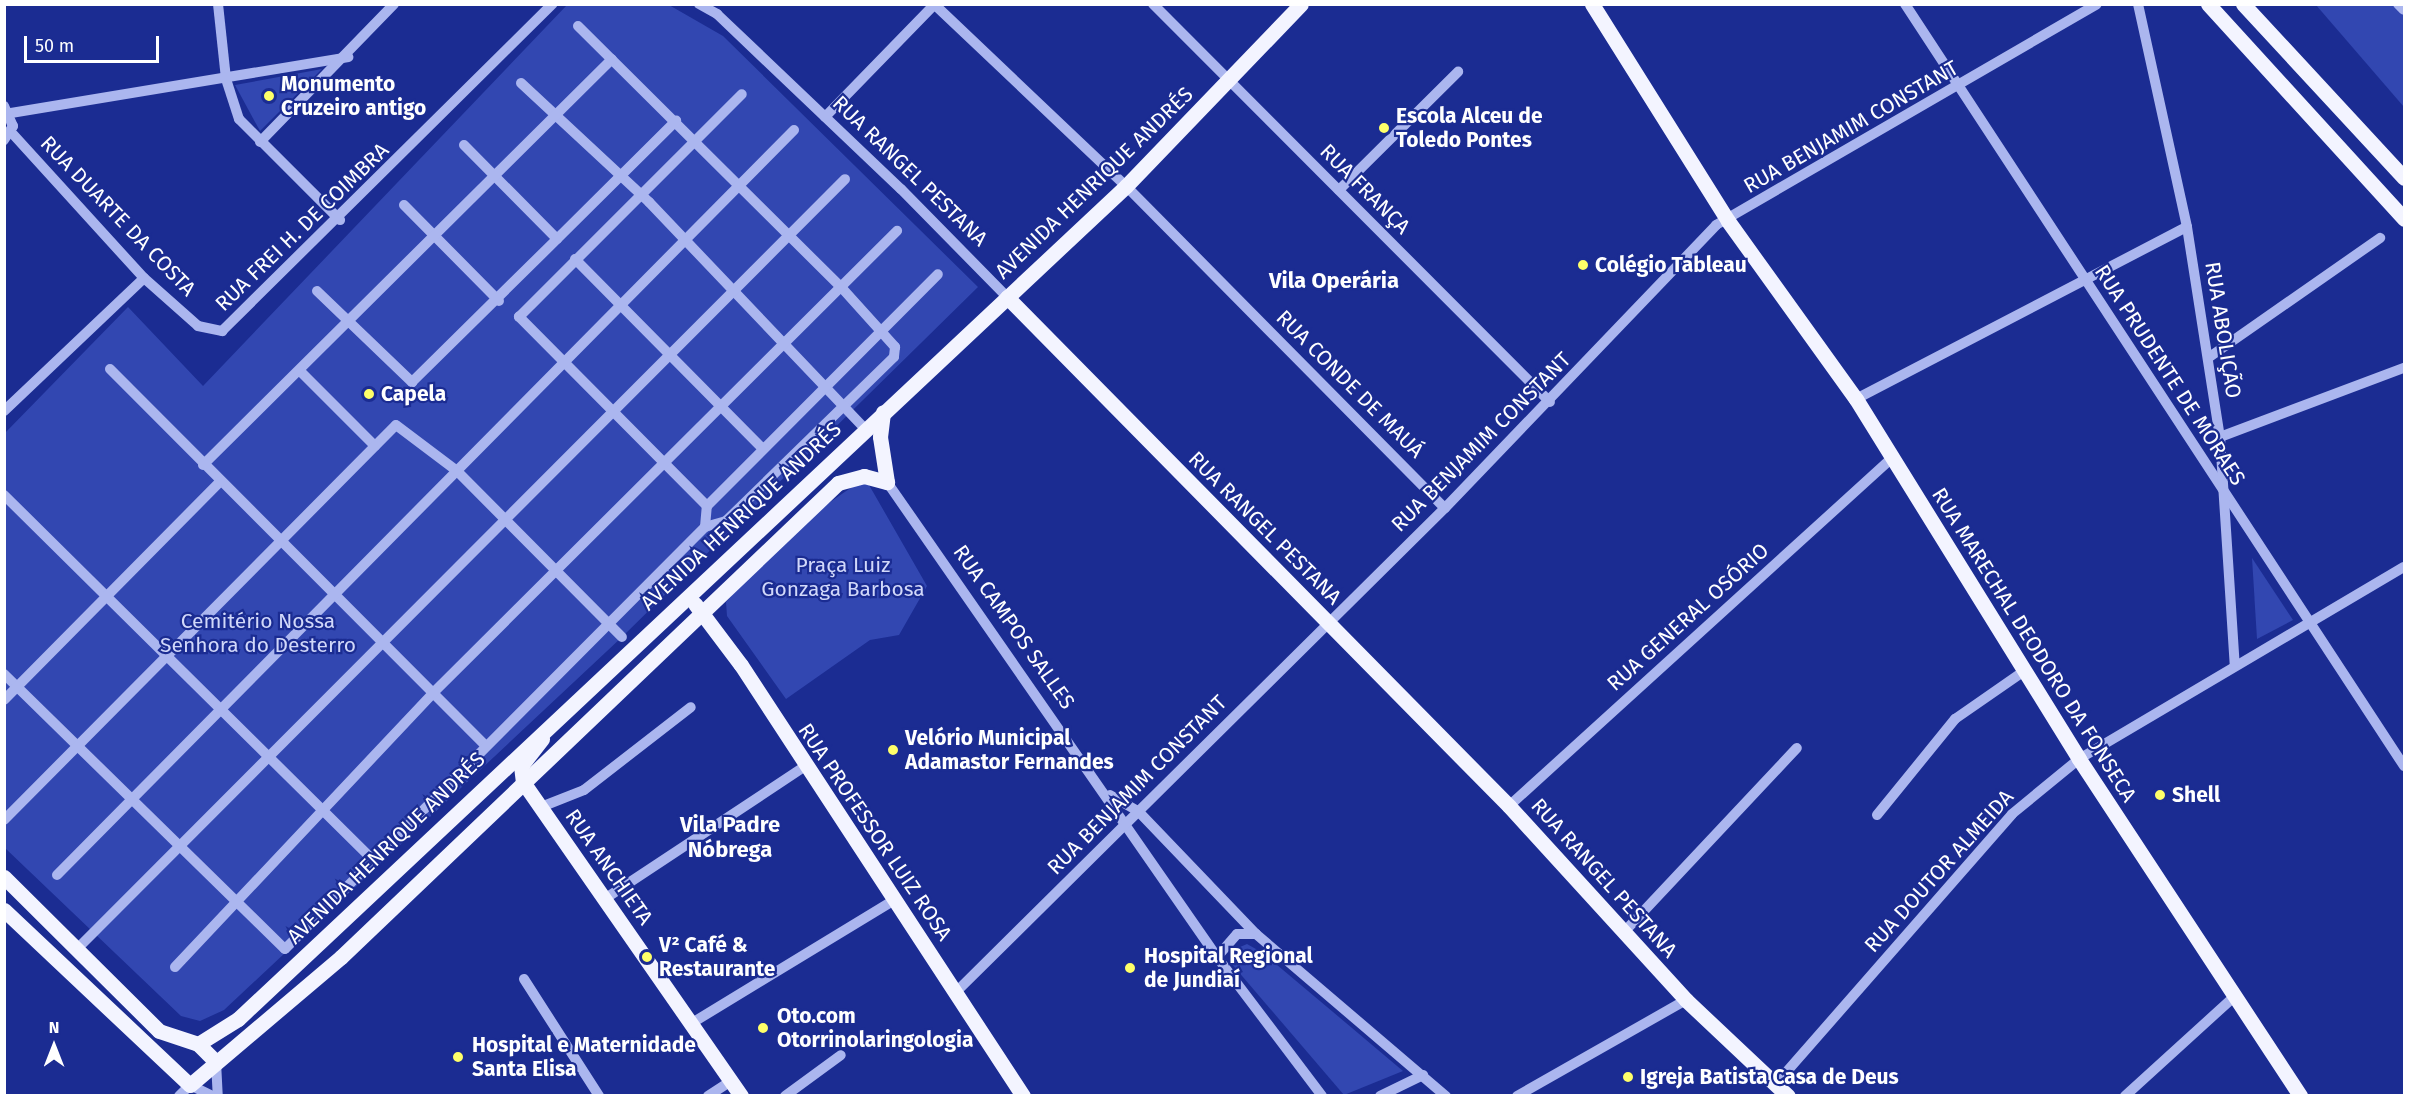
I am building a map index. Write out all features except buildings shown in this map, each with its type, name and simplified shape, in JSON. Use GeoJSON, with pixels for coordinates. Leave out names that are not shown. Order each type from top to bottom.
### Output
{"type":"FeatureCollection","features":[{"type":"Feature","properties":{"kind":"main road","name":"AVENIDA HENRIQUE ANDRÉS"},"geometry":{"type":"LineString","coordinates":[[198,1044],[238,1019],[557,715],[1126,186],[1301,4]]}},
{"type":"Feature","properties":{"kind":"main road","name":"RUA MARECHAL DEODORO DA FONSECA"},"geometry":{"type":"LineString","coordinates":[[1592,4],[1728,221],[1856,399],[2079,759],[2300,1095]]}},
{"type":"Feature","properties":{"kind":"main road"},"geometry":{"type":"LineString","coordinates":[[2208,4],[2404,219]]}},
{"type":"Feature","properties":{"kind":"main road"},"geometry":{"type":"LineString","coordinates":[[2243,4],[2404,178]]}},
{"type":"Feature","properties":{"kind":"main road","name":"RUA RANGEL PESTANA"},"geometry":{"type":"LineString","coordinates":[[1007,297],[1509,806],[1686,1000],[1788,1095]]}},
{"type":"Feature","properties":{"kind":"main road"},"geometry":{"type":"LineString","coordinates":[[883,412],[881,457],[887,482]]}},
{"type":"Feature","properties":{"kind":"main road","name":"AVENIDA HENRIQUE ANDRÉS"},"geometry":{"type":"LineString","coordinates":[[184,1090],[341,957],[700,610],[838,483],[864,476],[887,482]]}},
{"type":"Feature","properties":{"kind":"main road","name":"RUA PROFESSOR LUIZ ROSA"},"geometry":{"type":"LineString","coordinates":[[687,596],[700,610],[1023,1095]]}},
{"type":"Feature","properties":{"kind":"main road"},"geometry":{"type":"LineString","coordinates":[[523,782],[521,766],[557,715]]}},
{"type":"Feature","properties":{"kind":"main road","name":"RUA ANCHIETA"},"geometry":{"type":"LineString","coordinates":[[523,782],[606,898],[741,1095]]}},
{"type":"Feature","properties":{"kind":"main road"},"geometry":{"type":"LineString","coordinates":[[4,877],[159,1031],[198,1044],[216,1062]]}},
{"type":"Feature","properties":{"kind":"main road"},"geometry":{"type":"LineString","coordinates":[[4,910],[184,1090]]}},
{"type":"Feature","properties":{"kind":"main road"},"geometry":{"type":"LineString","coordinates":[[318,943],[327,958],[341,957]]}},
{"type":"Feature","properties":{"kind":"street"},"geometry":{"type":"LineString","coordinates":[[218,4],[226,79],[239,119],[340,220]]}},
{"type":"Feature","properties":{"kind":"street"},"geometry":{"type":"LineString","coordinates":[[260,142],[348,57],[394,4]]}},
{"type":"Feature","properties":{"kind":"street","name":"RUA FREI H. DE COIMBRA"},"geometry":{"type":"LineString","coordinates":[[198,326],[222,331],[233,324],[340,220],[553,4]]}},
{"type":"Feature","properties":{"kind":"street","name":"RUA RANGEL PESTANA"},"geometry":{"type":"LineString","coordinates":[[699,4],[717,14],[1007,297]]}},
{"type":"Feature","properties":{"kind":"street","name":"RUA FRANÇA"},"geometry":{"type":"LineString","coordinates":[[1153,4],[1550,402]]}},
{"type":"Feature","properties":{"kind":"street","name":"RUA PRUDENTE DE MORAES"},"geometry":{"type":"LineString","coordinates":[[1905,4],[2309,625],[2404,766]]}},
{"type":"Feature","properties":{"kind":"street","name":"RUA BENJAMIM CONSTANT"},"geometry":{"type":"LineString","coordinates":[[956,992],[1327,621],[1445,508],[1550,402],[1716,225],[1728,221],[2097,4]]}},
{"type":"Feature","properties":{"kind":"street"},"geometry":{"type":"LineString","coordinates":[[2398,4],[2404,10]]}},
{"type":"Feature","properties":{"kind":"street"},"geometry":{"type":"LineString","coordinates":[[825,117],[934,5]]}},
{"type":"Feature","properties":{"kind":"street","name":"RUA CONDE DE MAUÁ"},"geometry":{"type":"LineString","coordinates":[[934,5],[1126,186],[1445,508]]}},
{"type":"Feature","properties":{"kind":"street","name":"RUA ABOLIÇÃO"},"geometry":{"type":"LineString","coordinates":[[2137,5],[2187,227],[2220,437],[2226,497],[2235,666]]}},
{"type":"Feature","properties":{"kind":"street"},"geometry":{"type":"LineString","coordinates":[[4,674],[235,905],[285,948],[609,626],[705,527],[726,521],[839,406],[894,357],[895,347],[841,287],[741,184],[578,26]]}},
{"type":"Feature","properties":{"kind":"street"},"geometry":{"type":"LineString","coordinates":[[8,136],[8,110],[226,79],[348,57]]}},
{"type":"Feature","properties":{"kind":"street"},"geometry":{"type":"LineString","coordinates":[[203,465],[350,323],[554,114],[612,59]]}},
{"type":"Feature","properties":{"kind":"street"},"geometry":{"type":"LineString","coordinates":[[1339,190],[1458,72]]}},
{"type":"Feature","properties":{"kind":"street"},"geometry":{"type":"LineString","coordinates":[[521,83],[642,195],[684,243],[785,342],[839,406],[865,429]]}},
{"type":"Feature","properties":{"kind":"street"},"geometry":{"type":"LineString","coordinates":[[707,506],[612,414],[519,317],[742,94]]}},
{"type":"Feature","properties":{"kind":"street"},"geometry":{"type":"LineString","coordinates":[[317,291],[412,382],[499,300],[676,121]]}},
{"type":"Feature","properties":{"kind":"street"},"geometry":{"type":"LineString","coordinates":[[57,875],[794,130]]}},
{"type":"Feature","properties":{"kind":"street","name":"RUA DUARTE DA COSTA"},"geometry":{"type":"LineString","coordinates":[[8,136],[144,278],[198,326]]}},
{"type":"Feature","properties":{"kind":"street"},"geometry":{"type":"LineString","coordinates":[[464,145],[557,239]]}},
{"type":"Feature","properties":{"kind":"street"},"geometry":{"type":"LineString","coordinates":[[78,948],[845,179]]}},
{"type":"Feature","properties":{"kind":"street"},"geometry":{"type":"LineString","coordinates":[[404,205],[499,300]]}},
{"type":"Feature","properties":{"kind":"street"},"geometry":{"type":"LineString","coordinates":[[1856,399],[2187,227]]}},
{"type":"Feature","properties":{"kind":"street"},"geometry":{"type":"LineString","coordinates":[[176,967],[235,905],[320,808],[554,570],[897,231]]}},
{"type":"Feature","properties":{"kind":"street"},"geometry":{"type":"LineString","coordinates":[[2208,358],[2380,238]]}},
{"type":"Feature","properties":{"kind":"street"},"geometry":{"type":"LineString","coordinates":[[575,259],[723,403],[764,449]]}},
{"type":"Feature","properties":{"kind":"street"},"geometry":{"type":"LineString","coordinates":[[705,527],[707,506],[938,274]]}},
{"type":"Feature","properties":{"kind":"street"},"geometry":{"type":"LineString","coordinates":[[4,411],[144,278]]}},
{"type":"Feature","properties":{"kind":"street"},"geometry":{"type":"LineString","coordinates":[[110,369],[203,465],[486,746]]}},
{"type":"Feature","properties":{"kind":"street"},"geometry":{"type":"LineString","coordinates":[[2220,437],[2404,369]]}},
{"type":"Feature","properties":{"kind":"street"},"geometry":{"type":"LineString","coordinates":[[300,371],[375,446]]}},
{"type":"Feature","properties":{"kind":"street"},"geometry":{"type":"LineString","coordinates":[[4,820],[392,428],[401,426],[457,471],[622,637]]}},
{"type":"Feature","properties":{"kind":"street","name":"RUA GENERAL OSÓRIO"},"geometry":{"type":"LineString","coordinates":[[1509,806],[1892,458]]}},
{"type":"Feature","properties":{"kind":"street"},"geometry":{"type":"LineString","coordinates":[[4,700],[105,594],[220,482]]}},
{"type":"Feature","properties":{"kind":"street","name":"RUA CAMPOS SALLES"},"geometry":{"type":"LineString","coordinates":[[887,482],[1110,795],[1124,824],[1216,957],[1322,1095]]}},
{"type":"Feature","properties":{"kind":"street"},"geometry":{"type":"LineString","coordinates":[[4,495],[221,710],[267,760],[372,859]]}},
{"type":"Feature","properties":{"kind":"street","name":"RUA DOUTOR ALMEIDA"},"geometry":{"type":"LineString","coordinates":[[1775,1085],[2012,814],[2079,759],[2404,567]]}},
{"type":"Feature","properties":{"kind":"street"},"geometry":{"type":"LineString","coordinates":[[1877,815],[1955,719],[2024,671]]}},
{"type":"Feature","properties":{"kind":"street"},"geometry":{"type":"LineString","coordinates":[[541,807],[584,790],[691,707]]}},
{"type":"Feature","properties":{"kind":"street"},"geometry":{"type":"LineString","coordinates":[[1625,931],[1797,748]]}},
{"type":"Feature","properties":{"kind":"street"},"geometry":{"type":"LineString","coordinates":[[606,898],[804,767]]}},
{"type":"Feature","properties":{"kind":"street","name":"RUA CAMPOS SALLES"},"geometry":{"type":"LineString","coordinates":[[1110,795],[1138,811],[1256,934],[1446,1095]]}},
{"type":"Feature","properties":{"kind":"street"},"geometry":{"type":"LineString","coordinates":[[692,1023],[894,900]]}},
{"type":"Feature","properties":{"kind":"street"},"geometry":{"type":"LineString","coordinates":[[1216,957],[1237,934],[1256,934]]}},
{"type":"Feature","properties":{"kind":"street"},"geometry":{"type":"LineString","coordinates":[[524,979],[599,1095]]}},
{"type":"Feature","properties":{"kind":"street"},"geometry":{"type":"LineString","coordinates":[[2125,1095],[2235,996]]}},
{"type":"Feature","properties":{"kind":"street"},"geometry":{"type":"LineString","coordinates":[[1517,1095],[1686,1000]]}},
{"type":"Feature","properties":{"kind":"street"},"geometry":{"type":"LineString","coordinates":[[785,1095],[841,1055]]}},
{"type":"Feature","properties":{"kind":"street"},"geometry":{"type":"LineString","coordinates":[[216,1062],[218,1095]]}},
{"type":"Feature","properties":{"kind":"street"},"geometry":{"type":"LineString","coordinates":[[1380,1095],[1423,1075]]}},
{"type":"Feature","properties":{"kind":"street"},"geometry":{"type":"LineString","coordinates":[[708,1095],[731,1081]]}},
{"type":"Feature","properties":{"kind":"street"},"geometry":{"type":"LineString","coordinates":[[184,1090],[213,1095]]}},
{"type":"Feature","properties":{"kind":"green space","name":"Cemitério Nossa Senhora do Desterro"},"geometry":{"type":"Polygon","coordinates":[[[567,5],[669,5],[723,36],[978,287],[622,637],[224,1010],[200,1021],[181,1016],[5,848],[4,434],[128,307],[203,386],[567,5]]]}},
{"type":"Feature","properties":{"kind":"green space"},"geometry":{"type":"Polygon","coordinates":[[[2316,5],[2404,5],[2404,107],[2316,5]]]}},
{"type":"Feature","properties":{"kind":"green space"},"geometry":{"type":"Polygon","coordinates":[[[322,69],[260,131],[235,85],[322,69]]]}},
{"type":"Feature","properties":{"kind":"green space","name":"Praça Luiz Gonzaga Barbosa"},"geometry":{"type":"Polygon","coordinates":[[[865,478],[927,586],[899,635],[870,640],[786,699],[727,616],[726,602],[794,527],[865,478]]]}},
{"type":"Feature","properties":{"kind":"green space"},"geometry":{"type":"Polygon","coordinates":[[[2252,558],[2293,620],[2257,639],[2252,558]]]}},
{"type":"Feature","properties":{"kind":"green space"},"geometry":{"type":"Polygon","coordinates":[[[1247,944],[1263,953],[1403,1071],[1344,1095],[1231,963],[1233,950],[1247,944]]]}},
{"type":"Feature","properties":{"kind":"place","name":"Monumento Cruzeiro antigo"},"geometry":{"type":"Point","coordinates":[269,96]}},
{"type":"Feature","properties":{"kind":"place","name":"Escola Alceu de Toledo Pontes"},"geometry":{"type":"Point","coordinates":[1384,128]}},
{"type":"Feature","properties":{"kind":"place","name":"Colégio Tableau"},"geometry":{"type":"Point","coordinates":[1583,265]}},
{"type":"Feature","properties":{"kind":"place","name":"Capela"},"geometry":{"type":"Point","coordinates":[369,394]}},
{"type":"Feature","properties":{"kind":"place","name":"Velório Municipal Adamastor Fernandes"},"geometry":{"type":"Point","coordinates":[893,750]}},
{"type":"Feature","properties":{"kind":"place","name":"Shell"},"geometry":{"type":"Point","coordinates":[2160,795]}},
{"type":"Feature","properties":{"kind":"place","name":"V² Café & Restaurante"},"geometry":{"type":"Point","coordinates":[647,957]}},
{"type":"Feature","properties":{"kind":"place","name":"Hospital Regional de Jundiaí"},"geometry":{"type":"Point","coordinates":[1130,968]}},
{"type":"Feature","properties":{"kind":"place","name":"Oto.com Otorrinolaringologia"},"geometry":{"type":"Point","coordinates":[763,1028]}},
{"type":"Feature","properties":{"kind":"place","name":"Hospital e Maternidade Santa Elisa"},"geometry":{"type":"Point","coordinates":[458,1057]}},
{"type":"Feature","properties":{"kind":"place","name":"Igreja Batista Casa de Deus"},"geometry":{"type":"Point","coordinates":[1628,1077]}},
{"type":"Feature","properties":{"kind":"district","name":"Vila Operária"},"geometry":{"type":"Point","coordinates":[1334,281]}},
{"type":"Feature","properties":{"kind":"district","name":"Vila Padre Nóbrega"},"geometry":{"type":"Point","coordinates":[730,836]}}]}
